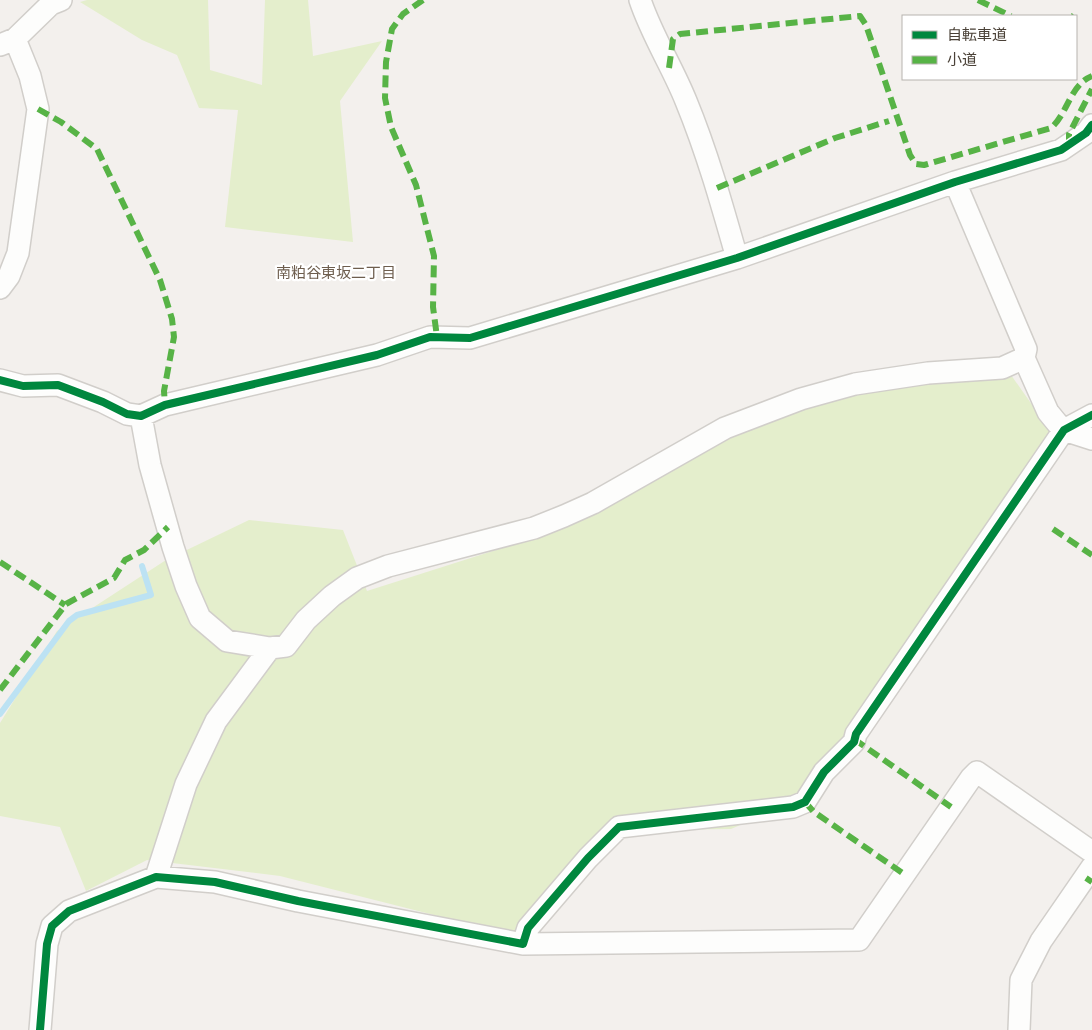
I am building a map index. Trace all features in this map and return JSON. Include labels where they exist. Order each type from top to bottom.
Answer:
[{"type":"street","points":[[0,288],[9,276],[18,253],[38,109],[30,76],[8,42],[51,4],[61,0]]},
{"type":"street","points":[[640,0],[647,20],[686,99],[717,188],[737,258]]},
{"type":"street","points":[[0,380],[23,386],[58,385],[103,402],[127,414],[141,416],[165,405],[377,354],[430,337],[470,338],[737,258],[955,182],[1061,150],[1086,133],[1092,125]]},
{"type":"street","points":[[955,182],[1013,316],[1026,349],[1024,358],[1048,412],[1064,430],[1092,439]]},
{"type":"street","points":[[141,416],[150,465],[173,547],[186,586],[200,618],[228,641],[270,648],[286,646],[306,620],[325,602],[358,578],[388,566],[534,528],[564,516],[593,503],[725,428],[800,400],[855,384],[928,373],[1002,368],[1024,358]]},
{"type":"street","points":[[523,944],[528,928],[588,858],[619,827],[792,807],[805,802],[824,772],[854,742],[856,734],[898,670],[1064,430],[1092,415]]},
{"type":"street","points":[[156,877],[186,784],[216,721],[270,648]]},
{"type":"street","points":[[40,1030],[47,944],[52,926],[69,911],[156,877],[215,882],[298,901],[523,944],[858,940],[976,772],[1092,852]]},
{"type":"street","points":[[1019,1030],[1021,980],[1041,941],[1092,868]]},
{"type":"green space","points":[[87,0],[208,0],[210,70],[262,85],[265,0],[308,0],[313,56],[382,41],[340,101],[353,242],[225,227],[238,110],[199,108],[177,55],[142,40],[80,2]]},
{"type":"green space","points":[[1011,375],[1054,436],[803,798],[731,829],[656,830],[598,834],[517,936],[280,876],[147,860],[86,891],[60,827],[0,816],[0,723],[57,631],[166,560],[249,520],[343,530],[367,591],[562,529],[772,416],[881,386]]},
{"type":"waterway","points":[[0,714],[69,621],[77,615],[151,595],[142,566]]},
{"type":"marked path","points":[[423,0],[403,14],[392,29],[386,62],[385,98],[391,127],[416,185],[434,256],[433,307],[437,337]]},
{"type":"marked path","points":[[978,0],[1009,15]]},
{"type":"marked path","points":[[669,68],[673,39],[680,34],[860,16],[866,25],[910,155],[916,164],[924,165],[1051,128],[1057,122],[1074,92],[1085,80],[1092,76]]},
{"type":"marked path","points":[[1069,145],[1069,134],[1092,89]]},
{"type":"marked path","points":[[38,109],[61,122],[97,149],[160,280],[172,319],[174,337],[164,391],[165,405]]},
{"type":"marked path","points":[[717,188],[835,138],[889,121]]},
{"type":"marked path","points":[[0,690],[66,604],[114,578],[125,560],[144,550],[168,527]]},
{"type":"marked path","points":[[1053,529],[1092,555]]},
{"type":"marked path","points":[[0,562],[65,605]]},
{"type":"marked path","points":[[854,739],[951,807]]},
{"type":"marked path","points":[[805,802],[814,812],[904,874]]},
{"type":"marked path","points":[[1086,878],[1092,882]]},
{"type":"cycle path","points":[[0,380],[23,386],[58,385],[103,402],[127,414],[141,416],[165,405],[377,355],[430,337],[470,338],[737,258],[955,182],[1061,150],[1086,133],[1092,125]]},
{"type":"cycle path","points":[[40,1030],[47,944],[52,926],[69,911],[156,877],[215,882],[298,901],[523,944],[528,928],[588,858],[619,827],[793,807],[805,802],[824,772],[854,742],[856,734],[1064,430],[1092,415]]},
{"type":"district","name":"南粕谷東坂二丁目","points":[[336,273]]}]
